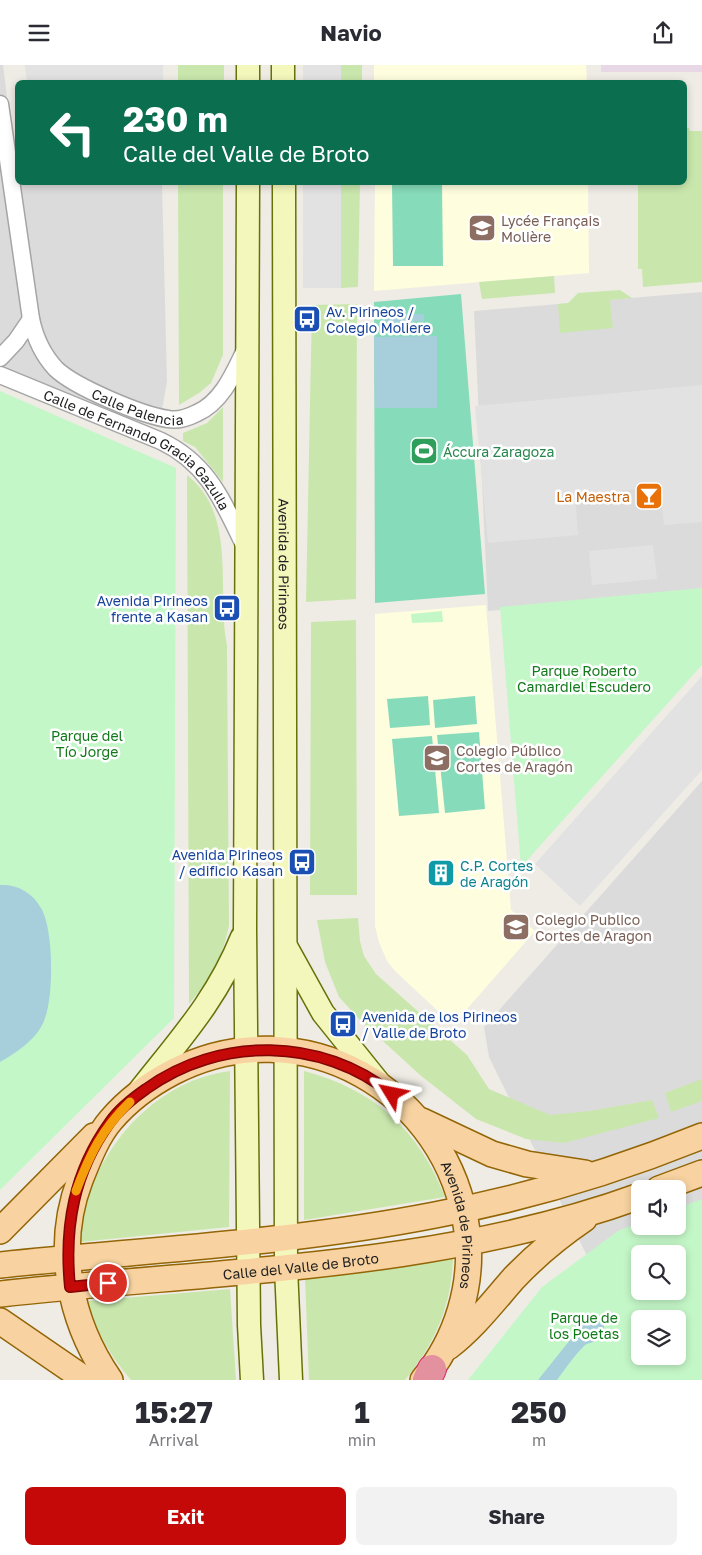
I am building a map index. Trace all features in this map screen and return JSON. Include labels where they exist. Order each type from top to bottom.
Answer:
[{"type":"main road","points":[[248,65],[248,80]]},
{"type":"main road","name":"Avenida de Pirineos","points":[[248,185],[245,929],[248,1240],[252,1380]]},
{"type":"main road","name":"Avenida de Pirineos","points":[[284,185],[286,1267],[291,1380]]},
{"type":"main road","name":"Avenida de Pirineos","points":[[110,1380],[83,1331],[70,1287],[67,1258],[70,1214],[76,1191],[89,1159],[110,1121],[133,1098],[205,1008],[233,958],[245,929]]},
{"type":"main road","name":"Avenida de Pirineos","points":[[285,946],[323,1013],[382,1086],[420,1120],[439,1147],[451,1170],[464,1209],[469,1242],[467,1280],[461,1309],[432,1370]]},
{"type":"main road","name":"Avenida de Pirineos","points":[[133,1098],[158,1080],[186,1066],[216,1056],[247,1051],[285,1051],[311,1055],[336,1062],[382,1086]]},
{"type":"main road","name":"Calle del Valle de Broto","points":[[420,1120],[492,1154],[527,1164],[595,1175]]},
{"type":"main road","points":[[0,1231],[57,1171],[110,1121]]},
{"type":"main road","name":"Calle del Valle de Broto","points":[[0,1265],[286,1236],[399,1222],[464,1209],[595,1175],[702,1136]]},
{"type":"main road","points":[[683,1180],[702,1173]]},
{"type":"main road","name":"Calle del Valle de Broto","points":[[0,1294],[286,1267],[469,1242],[598,1211],[631,1199]]},
{"type":"main road","name":"Calle del Valle de Broto","points":[[432,1370],[481,1319],[514,1278],[539,1253],[570,1229],[598,1211]]},
{"type":"main road","points":[[0,1321],[86,1380]]},
{"type":"street","name":"Calle Palencia","points":[[0,104],[6,189],[30,319],[40,347],[64,376],[119,403],[168,419],[186,417],[209,406],[219,396],[232,376],[247,346]]},
{"type":"street","points":[[0,358],[16,341],[30,319]]},
{"type":"street","name":"Calle de Fernando Gracia Gazulla","points":[[0,375],[161,441],[183,453],[203,471],[215,487],[248,551]]},
{"type":"shaded area","points":[[0,65],[3,65],[15,159],[15,185],[162,185],[167,381],[159,427],[0,367]]},
{"type":"shaded area","points":[[25,65],[163,65],[163,80],[27,80]]},
{"type":"shaded area","points":[[303,65],[341,65],[341,80],[303,80]]},
{"type":"shaded area","points":[[374,65],[586,65],[587,80],[374,80]]},
{"type":"shaded area","points":[[601,65],[702,65],[702,72],[601,72]]},
{"type":"shaded area","points":[[303,185],[341,185],[341,288],[303,288]]},
{"type":"shaded area","name":"Lycée Français Molière","points":[[375,185],[588,185],[589,273],[374,291]]},
{"type":"shaded area","points":[[702,292],[702,593],[488,611],[474,311]]},
{"type":"shaded area","points":[[702,385],[702,522],[664,525],[660,487],[575,495],[578,535],[488,543],[475,406]]},
{"type":"shaded area","points":[[653,545],[657,579],[592,585],[589,551]]},
{"type":"shaded area","name":"Colegio Público Cortes de Aragón","points":[[486,605],[511,910],[535,931],[453,1025],[395,971],[387,961],[375,926],[375,614]]},
{"type":"shaded area","points":[[702,676],[702,770],[580,906],[535,864]]},
{"type":"shaded area","points":[[702,781],[702,1206],[686,1214],[686,1180],[631,1180],[631,1232],[589,1260],[489,1057],[484,1027]]},
{"type":"green space","points":[[178,65],[224,65],[224,80],[178,80]]},
{"type":"green space","points":[[341,65],[362,65],[362,80],[341,80]]},
{"type":"green space","points":[[687,128],[690,131],[702,131],[702,282],[643,287],[642,269],[638,269],[638,185],[687,185]]},
{"type":"green space","points":[[178,185],[223,185],[223,355],[211,383],[179,405]]},
{"type":"green space","points":[[341,185],[360,185],[358,287],[341,288]]},
{"type":"green space","points":[[392,185],[442,185],[443,266],[393,266]]},
{"type":"green space","points":[[554,276],[555,293],[482,299],[479,282]]},
{"type":"green space","points":[[620,290],[632,298],[610,300],[613,328],[560,333],[558,304],[568,303],[578,293]]},
{"type":"green space","name":"Áccura Zaragoza","points":[[461,294],[485,594],[375,603],[374,302]]},
{"type":"green space","points":[[357,304],[356,599],[306,602],[312,305]]},
{"type":"green space","name":"Parque del Tío Jorge","points":[[0,391],[176,468],[174,1018],[0,1190]]},
{"type":"green space","points":[[223,407],[223,482],[195,447],[183,441],[183,433],[207,423]]},
{"type":"green space","points":[[187,475],[203,492],[213,511],[219,532],[222,554],[224,624],[227,645],[229,925],[220,957],[215,967],[204,986],[189,1004]]},
{"type":"green space","name":"Parque Roberto Camardiel Escudero","points":[[702,588],[702,665],[521,867],[500,607]]},
{"type":"green space","points":[[442,611],[443,622],[412,623],[411,614]]},
{"type":"green space","points":[[356,620],[357,895],[310,895],[311,622]]},
{"type":"green space","points":[[428,696],[430,725],[390,728],[387,699]]},
{"type":"green space","points":[[475,696],[477,724],[435,728],[433,700]]},
{"type":"green space","points":[[479,732],[485,809],[445,813],[437,735]]},
{"type":"green space","points":[[432,736],[439,813],[399,816],[392,739]]},
{"type":"green space","points":[[358,918],[360,941],[364,956],[376,974],[467,1055],[489,1089],[550,1115],[590,1111],[652,1100],[659,1118],[564,1143],[526,1139],[476,1119],[420,1075],[361,1021],[339,997],[325,962],[317,920]]},
{"type":"green space","points":[[230,1071],[229,1227],[80,1242],[84,1212],[94,1183],[108,1155],[126,1130],[148,1108],[173,1091],[200,1078]]},
{"type":"green space","points":[[304,1071],[352,1089],[373,1101],[391,1116],[422,1151],[445,1197],[304,1220]]},
{"type":"green space","points":[[702,1079],[702,1101],[671,1112],[665,1093]]},
{"type":"green space","name":"Parque de los Poetas","points":[[702,1199],[702,1380],[468,1380],[542,1287],[618,1231],[631,1226],[631,1235],[686,1235],[686,1205]]},
{"type":"green space","points":[[453,1257],[449,1291],[440,1323],[425,1352],[405,1380],[309,1380],[305,1279]]},
{"type":"green space","points":[[230,1289],[236,1380],[131,1380],[105,1343],[95,1323],[88,1301]]},
{"type":"water","points":[[424,314],[424,321],[386,323],[386,315]]},
{"type":"water","points":[[437,336],[437,408],[375,408],[374,337]]},
{"type":"water","points":[[0,885],[24,890],[29,893],[41,908],[48,932],[51,981],[50,996],[41,1028],[25,1045],[0,1062]]},
{"type":"water","points":[[585,1313],[594,1314],[603,1322],[604,1330],[600,1338],[584,1346],[557,1380],[538,1380],[574,1335],[575,1321]]},
{"type":"slow traffic","points":[[76,1191],[89,1159],[110,1121],[130,1102]]},
{"type":"place","name":"Lycée Français Molière","points":[[482,228]]},
{"type":"place","name":"Av. Pirineos / Colegio Moliere","points":[[307,319]]},
{"type":"place","name":"Áccura Zaragoza","points":[[424,451]]},
{"type":"place","name":"La Maestra","points":[[649,496]]},
{"type":"place","name":"Avenida Pirineos frente a Kasan","points":[[227,608]]},
{"type":"place","name":"Colegio Público Cortes de Aragón","points":[[437,758]]},
{"type":"place","name":"Avenida Pirineos / edificio Kasan","points":[[302,862]]},
{"type":"place","name":"C.P. Cortes de Aragón","points":[[441,873]]},
{"type":"place","name":"Colegio Publico Cortes de Aragon","points":[[516,927]]},
{"type":"place","name":"Avenida de los Pirineos / Valle de Broto","points":[[343,1024]]},
{"type":"route","points":[[108,1283],[70,1287],[67,1238],[70,1214],[76,1191],[89,1159],[110,1121],[133,1098],[158,1080],[200,1060],[216,1056],[247,1051],[285,1051],[311,1055],[336,1062],[360,1073],[392,1094]]}]
